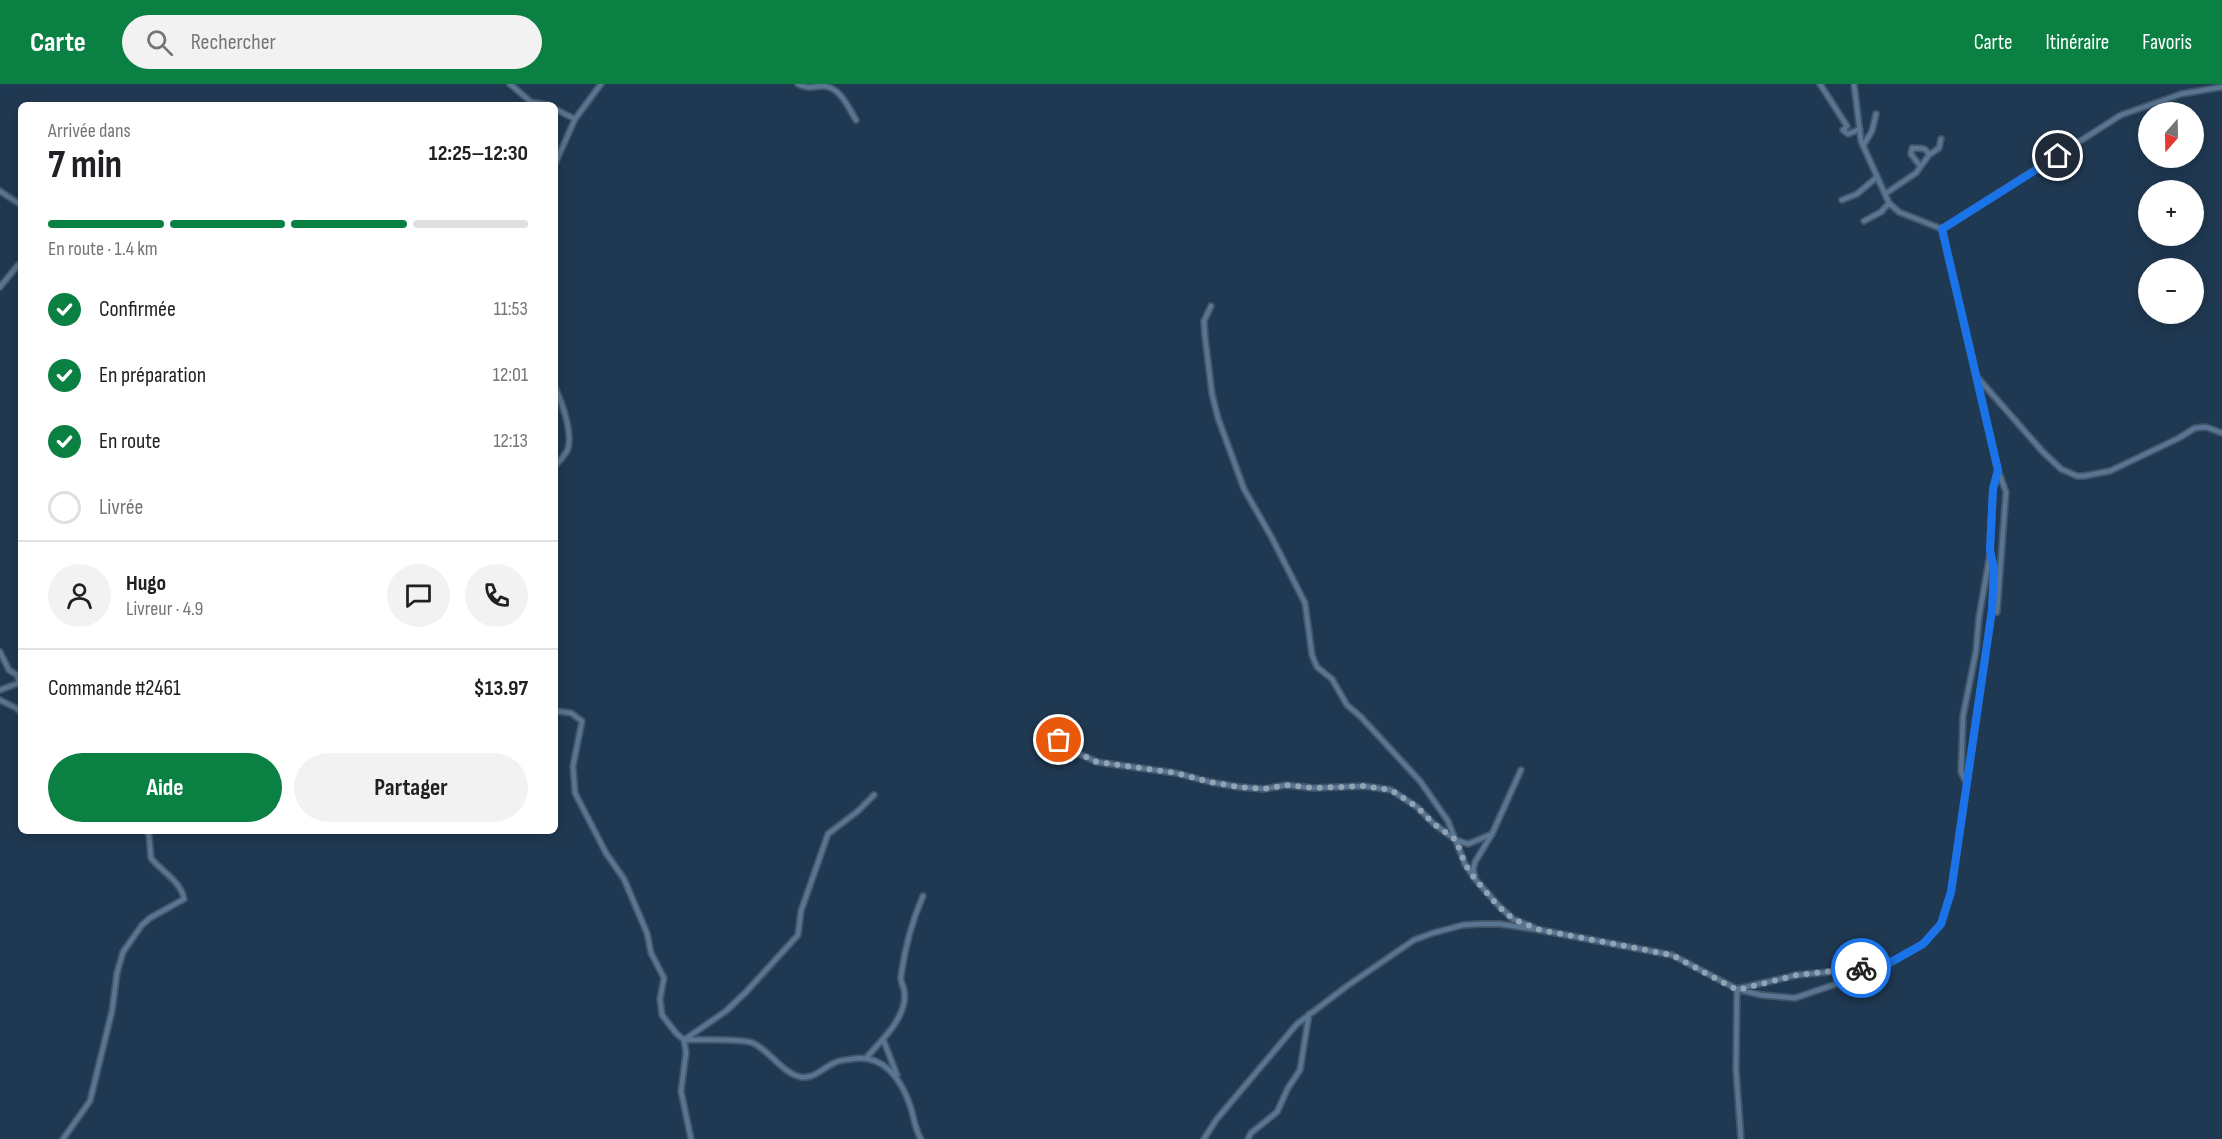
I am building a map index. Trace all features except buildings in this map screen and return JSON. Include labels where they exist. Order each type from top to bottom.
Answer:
[{"type":"street","points":[[510,84],[531,102]]},
{"type":"street","points":[[558,157],[575,119],[601,84]]},
{"type":"street","points":[[798,84],[804,87],[825,86],[837,90],[856,120]]},
{"type":"street","points":[[1820,84],[1847,126],[1843,130],[1848,134],[1860,129]]},
{"type":"street","points":[[1854,84],[1863,146],[1888,203],[1899,212],[1942,229]]},
{"type":"street","points":[[1942,229],[2121,115],[2181,94],[2222,87]]},
{"type":"street","points":[[558,110],[575,119]]},
{"type":"street","points":[[1863,146],[1872,131],[1876,114]]},
{"type":"street","points":[[1884,194],[1916,173],[1920,165],[1939,148],[1941,139]]},
{"type":"street","points":[[1920,165],[1911,154],[1912,148],[1922,147],[1927,150],[1929,156]]},
{"type":"street","points":[[1842,200],[1857,194],[1877,177]]},
{"type":"street","points":[[0,191],[18,203]]},
{"type":"street","points":[[1864,221],[1881,212],[1888,203]]},
{"type":"street","points":[[1942,229],[1998,470],[2006,492],[1997,612],[1992,610]]},
{"type":"street","points":[[0,287],[18,265]]},
{"type":"street","points":[[1211,306],[1204,321],[1205,338],[1212,394],[1218,417],[1244,489],[1305,603],[1306,623],[1317,667],[1332,679],[1347,705],[1420,781],[1448,820],[1465,864],[1503,913],[1500,924]]},
{"type":"street","points":[[1976,376],[2043,452],[2061,469],[2077,476],[2110,471],[2195,428],[2206,427],[2222,433]]},
{"type":"street","points":[[558,394],[562,403],[569,441],[567,451],[558,462]]},
{"type":"street","points":[[1967,784],[1961,772],[1963,716],[1976,651],[1990,550],[1993,489],[1998,470]]},
{"type":"street","points":[[1204,1139],[1216,1120],[1268,1058],[1297,1024],[1309,1014],[1414,940],[1463,925],[1500,924],[1672,955],[1737,990],[1795,998],[1884,968],[1923,944],[1941,924],[1951,892],[1992,610],[1994,569],[1990,550]]},
{"type":"street","points":[[0,652],[9,670],[17,675],[18,679]]},
{"type":"street","points":[[0,690],[18,683]]},
{"type":"street","points":[[0,700],[18,710]]},
{"type":"street","points":[[558,711],[571,713],[582,721],[573,766],[575,794],[606,853],[624,879],[647,933],[651,953],[664,978],[660,999],[662,1015],[684,1040],[686,1053],[681,1091],[691,1139]]},
{"type":"street","points":[[1046,725],[1071,750],[1097,762],[1176,773],[1239,787],[1264,789],[1286,785],[1313,788],[1364,786],[1391,790],[1417,807],[1434,824],[1456,840],[1468,844],[1492,834]]},
{"type":"street","points":[[1475,879],[1473,870],[1475,862],[1492,834],[1521,770]]},
{"type":"street","points":[[684,1040],[726,1011],[798,935],[801,911],[828,834],[858,811],[874,795]]},
{"type":"street","points":[[63,1139],[90,1101],[112,1011],[117,973],[123,952],[142,925],[150,918],[184,899],[183,893],[171,878],[151,858],[147,834]]},
{"type":"street","points":[[867,1057],[895,1027],[905,991],[900,980],[908,935],[923,896]]},
{"type":"street","points":[[1498,906],[1513,919],[1540,930]]},
{"type":"street","points":[[1737,990],[1797,975],[1850,970],[1893,961]]},
{"type":"street","points":[[1737,990],[1736,1070],[1741,1139]]},
{"type":"street","points":[[1248,1139],[1251,1133],[1277,1112],[1288,1088],[1300,1070],[1309,1014]]},
{"type":"street","points":[[883,1039],[921,1139]]},
{"type":"street","points":[[684,1040],[749,1041],[791,1074],[804,1077],[819,1073],[835,1062],[867,1057],[879,1062],[898,1077]]},
{"type":"way so far","points":[[1059,740],[1071,750],[1097,762],[1111,762],[1176,773],[1239,787],[1264,789],[1286,785],[1342,789],[1364,786],[1391,790],[1417,807],[1434,824],[1456,840],[1465,864],[1475,879],[1498,906],[1513,919],[1540,930],[1672,955],[1737,990],[1797,975],[1861,968]]},
{"type":"route","points":[[1861,968],[1893,961],[1923,944],[1941,924],[1951,892],[1992,610],[1994,569],[1990,550],[1993,489],[1998,470],[1942,229],[2058,156]]}]
